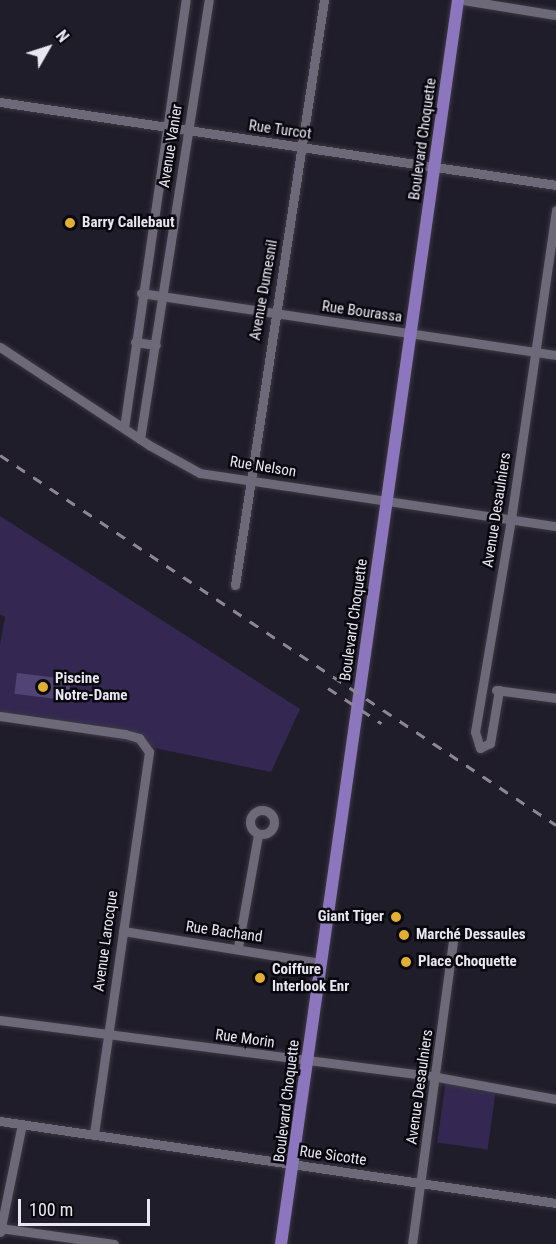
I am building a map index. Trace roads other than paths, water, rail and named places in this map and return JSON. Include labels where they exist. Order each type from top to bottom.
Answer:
[{"type":"main road","name":"Boulevard Choquette","points":[[281,1244],[294,1166],[320,963],[458,0]]},
{"type":"street","name":"Avenue Vanier","points":[[124,428],[141,293],[186,0]]},
{"type":"street","name":"Avenue Vanier","points":[[140,439],[209,0]]},
{"type":"street","name":"Avenue Dumesnil","points":[[235,585],[274,315],[304,148],[324,0]]},
{"type":"street","points":[[463,0],[556,15]]},
{"type":"street","name":"Rue Turcot","points":[[0,102],[189,132],[556,184]]},
{"type":"street","name":"Avenue Desaulniers","points":[[499,690],[490,743],[480,748],[475,732],[511,519],[556,210]]},
{"type":"street","name":"Rue Bourassa","points":[[141,293],[556,356]]},
{"type":"street","points":[[135,342],[156,345]]},
{"type":"street","name":"Rue Nelson","points":[[0,346],[140,439],[200,472],[556,526]]},
{"type":"street","points":[[484,688],[556,698]]},
{"type":"street","name":"Avenue Larocque","points":[[0,716],[125,734],[139,738],[149,752],[94,1135]]},
{"type":"street","points":[[238,947],[258,834]]},
{"type":"street","name":"Rue Bachand","points":[[123,931],[238,947],[320,963]]},
{"type":"street","name":"Avenue Desaulniers","points":[[412,1244],[437,1077],[454,933]]},
{"type":"street","name":"Rue Morin","points":[[0,1020],[306,1063],[437,1077],[556,1099]]},
{"type":"street","name":"Rue Sicotte","points":[[0,1121],[556,1203]]},
{"type":"street","points":[[0,1234],[22,1124]]},
{"type":"street","points":[[0,1228],[114,1244]]},
{"type":"railway","points":[[0,455],[556,825]]},
{"type":"railway","points":[[328,688],[381,723]]},
{"type":"place","name":"Barry Callebaut","points":[[70,223]]},
{"type":"place","name":"Piscine Notre-Dame","points":[[43,687]]},
{"type":"place","name":"Giant Tiger","points":[[396,917]]},
{"type":"place","name":"Marché Dessaules","points":[[404,935]]},
{"type":"place","name":"Place Choquette","points":[[406,962]]},
{"type":"place","name":"Coiffure Interlook Enr","points":[[260,978]]}]
